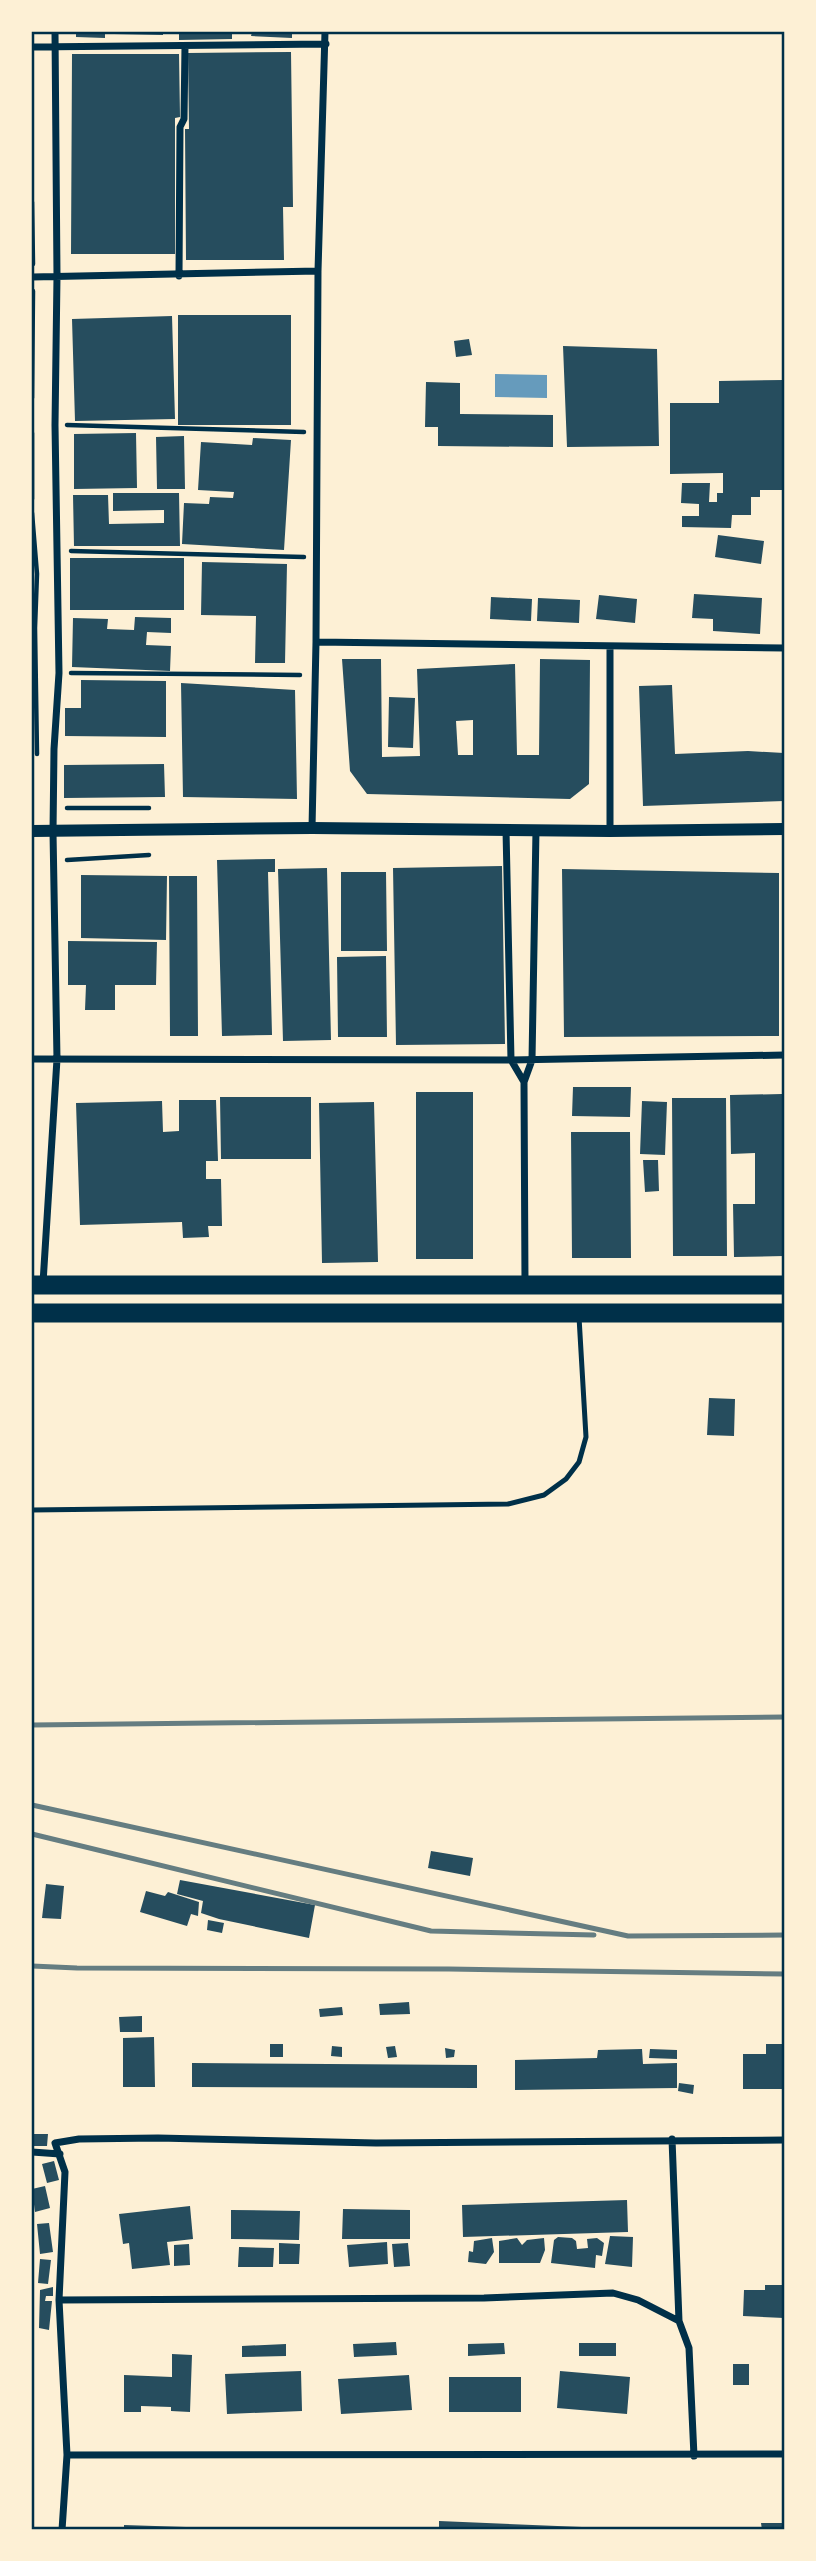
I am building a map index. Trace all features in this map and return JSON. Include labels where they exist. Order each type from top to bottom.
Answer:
[{"type":"highway","points":[[37,1285],[785,1285]]},
{"type":"highway","points":[[32,1313],[785,1313]]},
{"type":"street","points":[[37,1285],[57,1059],[53,832],[54,749],[59,673],[55,425],[55,32]]},
{"type":"street","points":[[312,828],[318,271],[325,32]]},
{"type":"street","points":[[32,47],[326,44]]},
{"type":"street","points":[[179,276],[180,127],[184,119],[185,46]]},
{"type":"street","points":[[32,277],[318,271]]},
{"type":"street","points":[[316,642],[785,648]]},
{"type":"street","points":[[610,646],[610,831]]},
{"type":"street","points":[[32,831],[312,828],[610,831],[785,829]]},
{"type":"street","points":[[506,830],[511,1060],[524,1082]]},
{"type":"street","points":[[524,1284],[524,1082],[533,1060],[536,830]]},
{"type":"street","points":[[32,1059],[533,1060],[785,1055]]},
{"type":"street","points":[[62,2529],[66,2455],[59,2300],[65,2172],[55,2143],[79,2139],[158,2138],[376,2143],[785,2140]]},
{"type":"street","points":[[672,2139],[678,2321],[689,2348],[694,2456]]},
{"type":"street","points":[[32,2152],[60,2154]]},
{"type":"street","points":[[59,2300],[484,2298],[613,2293],[638,2300],[678,2321]]},
{"type":"street","points":[[66,2455],[785,2454]]},
{"type":"lane","points":[[32,1510],[508,1504],[544,1495],[573,1471],[579,1462],[586,1437],[579,1314]]},
{"type":"path","points":[[32,202],[32,398]]},
{"type":"path","points":[[55,425],[318,433]]},
{"type":"path","points":[[32,433],[32,499]]},
{"type":"path","points":[[32,513],[37,574],[37,759]]},
{"type":"path","points":[[56,551],[317,557]]},
{"type":"path","points":[[59,673],[315,675]]},
{"type":"path","points":[[54,807],[149,808]]},
{"type":"path","points":[[54,860],[149,855]]},
{"type":"water","points":[[495,374],[547,375],[547,398],[495,397]]},
{"type":"building","points":[[76,32],[105,32],[105,38],[76,37]]},
{"type":"building","points":[[163,32],[163,35],[114,34]]},
{"type":"building","points":[[179,32],[232,32],[232,39],[179,40]]},
{"type":"building","points":[[252,32],[292,32],[292,38],[251,36]]},
{"type":"building","points":[[291,52],[293,207],[283,207],[284,260],[186,260],[185,129],[189,129],[188,53]]},
{"type":"building","points":[[72,54],[179,54],[180,117],[175,118],[175,254],[71,254]]},
{"type":"building","points":[[178,315],[291,315],[291,425],[178,425]]},
{"type":"building","points":[[172,316],[175,419],[75,421],[72,319]]},
{"type":"building","points":[[469,339],[472,355],[456,357],[454,341]]},
{"type":"building","points":[[563,346],[657,349],[659,446],[567,447]]},
{"type":"building","points":[[784,380],[784,490],[760,490],[760,497],[751,497],[751,515],[732,515],[731,528],[682,527],[682,516],[699,516],[699,504],[681,503],[682,483],[710,483],[709,502],[717,502],[717,493],[723,493],[723,473],[670,474],[670,403],[719,403],[719,381]]},
{"type":"building","points":[[426,382],[460,383],[460,414],[553,415],[553,447],[438,446],[438,427],[425,427]]},
{"type":"building","points":[[136,433],[137,488],[74,489],[74,434]]},
{"type":"building","points":[[184,436],[185,489],[157,489],[156,437]]},
{"type":"building","points":[[253,438],[291,440],[284,550],[182,544],[184,503],[209,504],[210,497],[233,498],[234,492],[198,490],[201,442],[252,445]]},
{"type":"building","points":[[113,493],[179,493],[180,546],[74,546],[73,495],[108,495],[109,524],[164,523],[164,510],[113,511]]},
{"type":"building","points":[[718,535],[764,541],[761,564],[715,557]]},
{"type":"building","points":[[70,558],[184,558],[184,610],[70,610]]},
{"type":"building","points":[[202,562],[287,564],[285,663],[255,663],[256,616],[201,615]]},
{"type":"building","points":[[694,594],[762,598],[760,634],[713,631],[713,619],[692,618]]},
{"type":"building","points":[[599,595],[637,599],[635,623],[596,619]]},
{"type":"building","points":[[491,597],[532,599],[531,621],[490,619]]},
{"type":"building","points":[[538,598],[580,600],[579,623],[537,621]]},
{"type":"building","points":[[135,617],[171,618],[171,633],[147,632],[146,645],[171,646],[170,671],[72,667],[73,618],[108,619],[107,629],[134,630]]},
{"type":"building","points":[[342,659],[381,659],[382,757],[420,756],[417,669],[515,664],[517,755],[539,755],[540,659],[590,660],[589,784],[570,799],[367,794],[350,771]],"holes":[[[473,720],[473,755],[458,755],[456,721]]]},
{"type":"building","points":[[81,680],[166,681],[166,737],[65,736],[65,708],[81,708]]},
{"type":"building","points":[[181,683],[295,690],[297,799],[183,797]]},
{"type":"building","points":[[672,685],[675,754],[748,751],[784,753],[784,801],[643,806],[639,686]]},
{"type":"building","points":[[389,697],[415,698],[413,748],[388,747]]},
{"type":"building","points":[[164,764],[165,797],[64,798],[64,765]]},
{"type":"building","points":[[275,859],[275,872],[268,872],[272,1035],[222,1036],[217,860]]},
{"type":"building","points":[[502,866],[505,1044],[396,1045],[393,868]]},
{"type":"building","points":[[327,868],[331,1040],[283,1041],[278,869]]},
{"type":"building","points":[[562,869],[779,873],[779,1036],[564,1037]]},
{"type":"building","points":[[341,872],[386,872],[387,951],[341,951]]},
{"type":"building","points":[[81,875],[167,876],[166,940],[81,938]]},
{"type":"building","points":[[169,876],[197,876],[198,1036],[170,1036]]},
{"type":"building","points":[[68,941],[157,942],[156,985],[115,985],[115,1010],[85,1010],[86,985],[68,985]]},
{"type":"building","points":[[386,956],[387,1037],[338,1037],[337,957]]},
{"type":"building","points":[[573,1087],[631,1087],[630,1117],[572,1116]]},
{"type":"building","points":[[416,1092],[473,1092],[473,1259],[416,1259]]},
{"type":"building","points":[[782,1094],[784,1256],[734,1257],[733,1204],[755,1204],[755,1153],[731,1154],[730,1095]]},
{"type":"building","points":[[220,1097],[311,1097],[311,1159],[221,1159]]},
{"type":"building","points":[[672,1098],[726,1098],[727,1256],[673,1256]]},
{"type":"building","points":[[179,1100],[216,1100],[218,1161],[206,1161],[206,1179],[221,1179],[222,1226],[208,1226],[209,1237],[183,1238],[182,1222],[80,1225],[76,1103],[162,1101],[163,1132],[179,1131]]},
{"type":"building","points":[[642,1101],[667,1102],[665,1155],[640,1154]]},
{"type":"building","points":[[374,1102],[378,1262],[322,1263],[319,1103]]},
{"type":"building","points":[[571,1132],[630,1132],[631,1258],[572,1258]]},
{"type":"building","points":[[643,1160],[658,1160],[659,1191],[645,1192]]},
{"type":"building","points":[[709,1398],[735,1399],[734,1436],[707,1435]]},
{"type":"building","points":[[431,1851],[473,1858],[470,1876],[428,1868]]},
{"type":"building","points":[[180,1880],[315,1905],[309,1938],[201,1913],[203,1901],[177,1894]]},
{"type":"building","points":[[46,1884],[64,1886],[61,1919],[42,1918]]},
{"type":"building","points":[[146,1891],[165,1896],[168,1892],[199,1902],[198,1916],[191,1914],[187,1926],[140,1912]]},
{"type":"building","points":[[208,1920],[224,1923],[222,1933],[207,1930]]},
{"type":"building","points":[[409,2002],[410,2014],[380,2015],[379,2004]]},
{"type":"building","points":[[342,2007],[343,2015],[320,2017],[319,2009]]},
{"type":"building","points":[[142,2016],[142,2032],[120,2032],[119,2017]]},
{"type":"building","points":[[154,2037],[155,2087],[123,2087],[123,2038]]},
{"type":"building","points":[[270,2044],[283,2044],[283,2057],[270,2057]]},
{"type":"building","points":[[766,2044],[784,2044],[784,2089],[743,2089],[743,2054],[766,2054]]},
{"type":"building","points":[[332,2046],[342,2047],[342,2057],[331,2056]]},
{"type":"building","points":[[395,2046],[397,2057],[388,2058],[386,2047]]},
{"type":"building","points":[[445,2048],[455,2050],[454,2057],[446,2058]]},
{"type":"building","points":[[642,2049],[643,2064],[677,2063],[677,2088],[515,2090],[515,2060],[597,2058],[598,2050]]},
{"type":"building","points":[[650,2049],[677,2050],[677,2059],[649,2058]]},
{"type":"building","points":[[192,2063],[477,2065],[477,2088],[192,2087]]},
{"type":"building","points":[[679,2083],[694,2085],[693,2094],[678,2091]]},
{"type":"building","points":[[32,2134],[48,2134],[47,2146],[32,2146]]},
{"type":"building","points":[[54,2161],[59,2180],[47,2183],[42,2164]]},
{"type":"building","points":[[45,2186],[50,2208],[35,2212],[32,2189]]},
{"type":"building","points":[[627,2200],[628,2232],[463,2237],[462,2205]]},
{"type":"building","points":[[190,2206],[193,2239],[167,2242],[170,2265],[132,2269],[129,2243],[123,2244],[119,2214]]},
{"type":"building","points":[[343,2209],[410,2210],[410,2239],[342,2239]]},
{"type":"building","points":[[231,2210],[300,2211],[299,2240],[231,2239]]},
{"type":"building","points":[[49,2223],[53,2252],[40,2254],[37,2224]]},
{"type":"building","points":[[610,2236],[633,2237],[632,2267],[605,2264]]},
{"type":"building","points":[[558,2237],[572,2238],[576,2241],[577,2249],[588,2248],[587,2239],[597,2238],[604,2243],[602,2256],[596,2255],[595,2268],[551,2263],[554,2240]]},
{"type":"building","points":[[492,2238],[494,2252],[486,2264],[468,2262],[474,2241]]},
{"type":"building","points":[[517,2238],[522,2245],[527,2240],[544,2238],[545,2250],[540,2263],[499,2263],[499,2241]]},
{"type":"building","points":[[387,2242],[388,2264],[349,2267],[347,2245]]},
{"type":"building","points":[[279,2243],[300,2244],[299,2264],[279,2264]]},
{"type":"building","points":[[408,2243],[410,2266],[394,2267],[392,2244]]},
{"type":"building","points":[[189,2244],[190,2265],[174,2266],[174,2245]]},
{"type":"building","points":[[239,2247],[274,2248],[273,2267],[238,2267]]},
{"type":"building","points":[[40,2259],[51,2260],[48,2284],[38,2283]]},
{"type":"building","points":[[765,2285],[784,2285],[784,2318],[743,2316],[744,2290],[765,2290]]},
{"type":"building","points":[[53,2287],[53,2296],[46,2296],[45,2301],[52,2301],[49,2330],[39,2328],[40,2290]]},
{"type":"building","points":[[396,2342],[397,2355],[354,2357],[353,2344]]},
{"type":"building","points":[[504,2343],[505,2354],[468,2356],[468,2344]]},
{"type":"building","points":[[579,2343],[616,2343],[616,2356],[579,2356]]},
{"type":"building","points":[[286,2344],[286,2356],[242,2357],[242,2346]]},
{"type":"building","points":[[172,2354],[192,2355],[190,2412],[171,2411],[171,2407],[141,2406],[141,2412],[124,2412],[124,2375],[172,2377]]},
{"type":"building","points":[[733,2364],[749,2364],[749,2385],[733,2385]]},
{"type":"building","points":[[301,2371],[302,2411],[227,2414],[225,2374]]},
{"type":"building","points":[[560,2371],[630,2377],[627,2414],[557,2408]]},
{"type":"building","points":[[409,2375],[412,2410],[341,2414],[338,2379]]},
{"type":"building","points":[[449,2377],[521,2377],[521,2412],[449,2412]]},
{"type":"building","points":[[439,2521],[582,2527],[582,2530],[439,2530]]},
{"type":"building","points":[[761,2523],[784,2523],[784,2530],[762,2530]]},
{"type":"building","points":[[124,2525],[186,2527],[186,2530],[124,2530]]},
{"type":"railway","points":[[32,1725],[784,1717]]},
{"type":"railway","points":[[32,1805],[628,1936],[784,1935]]},
{"type":"railway","points":[[32,1834],[431,1931],[594,1935]]},
{"type":"railway","points":[[32,1966],[784,1974]]}]
